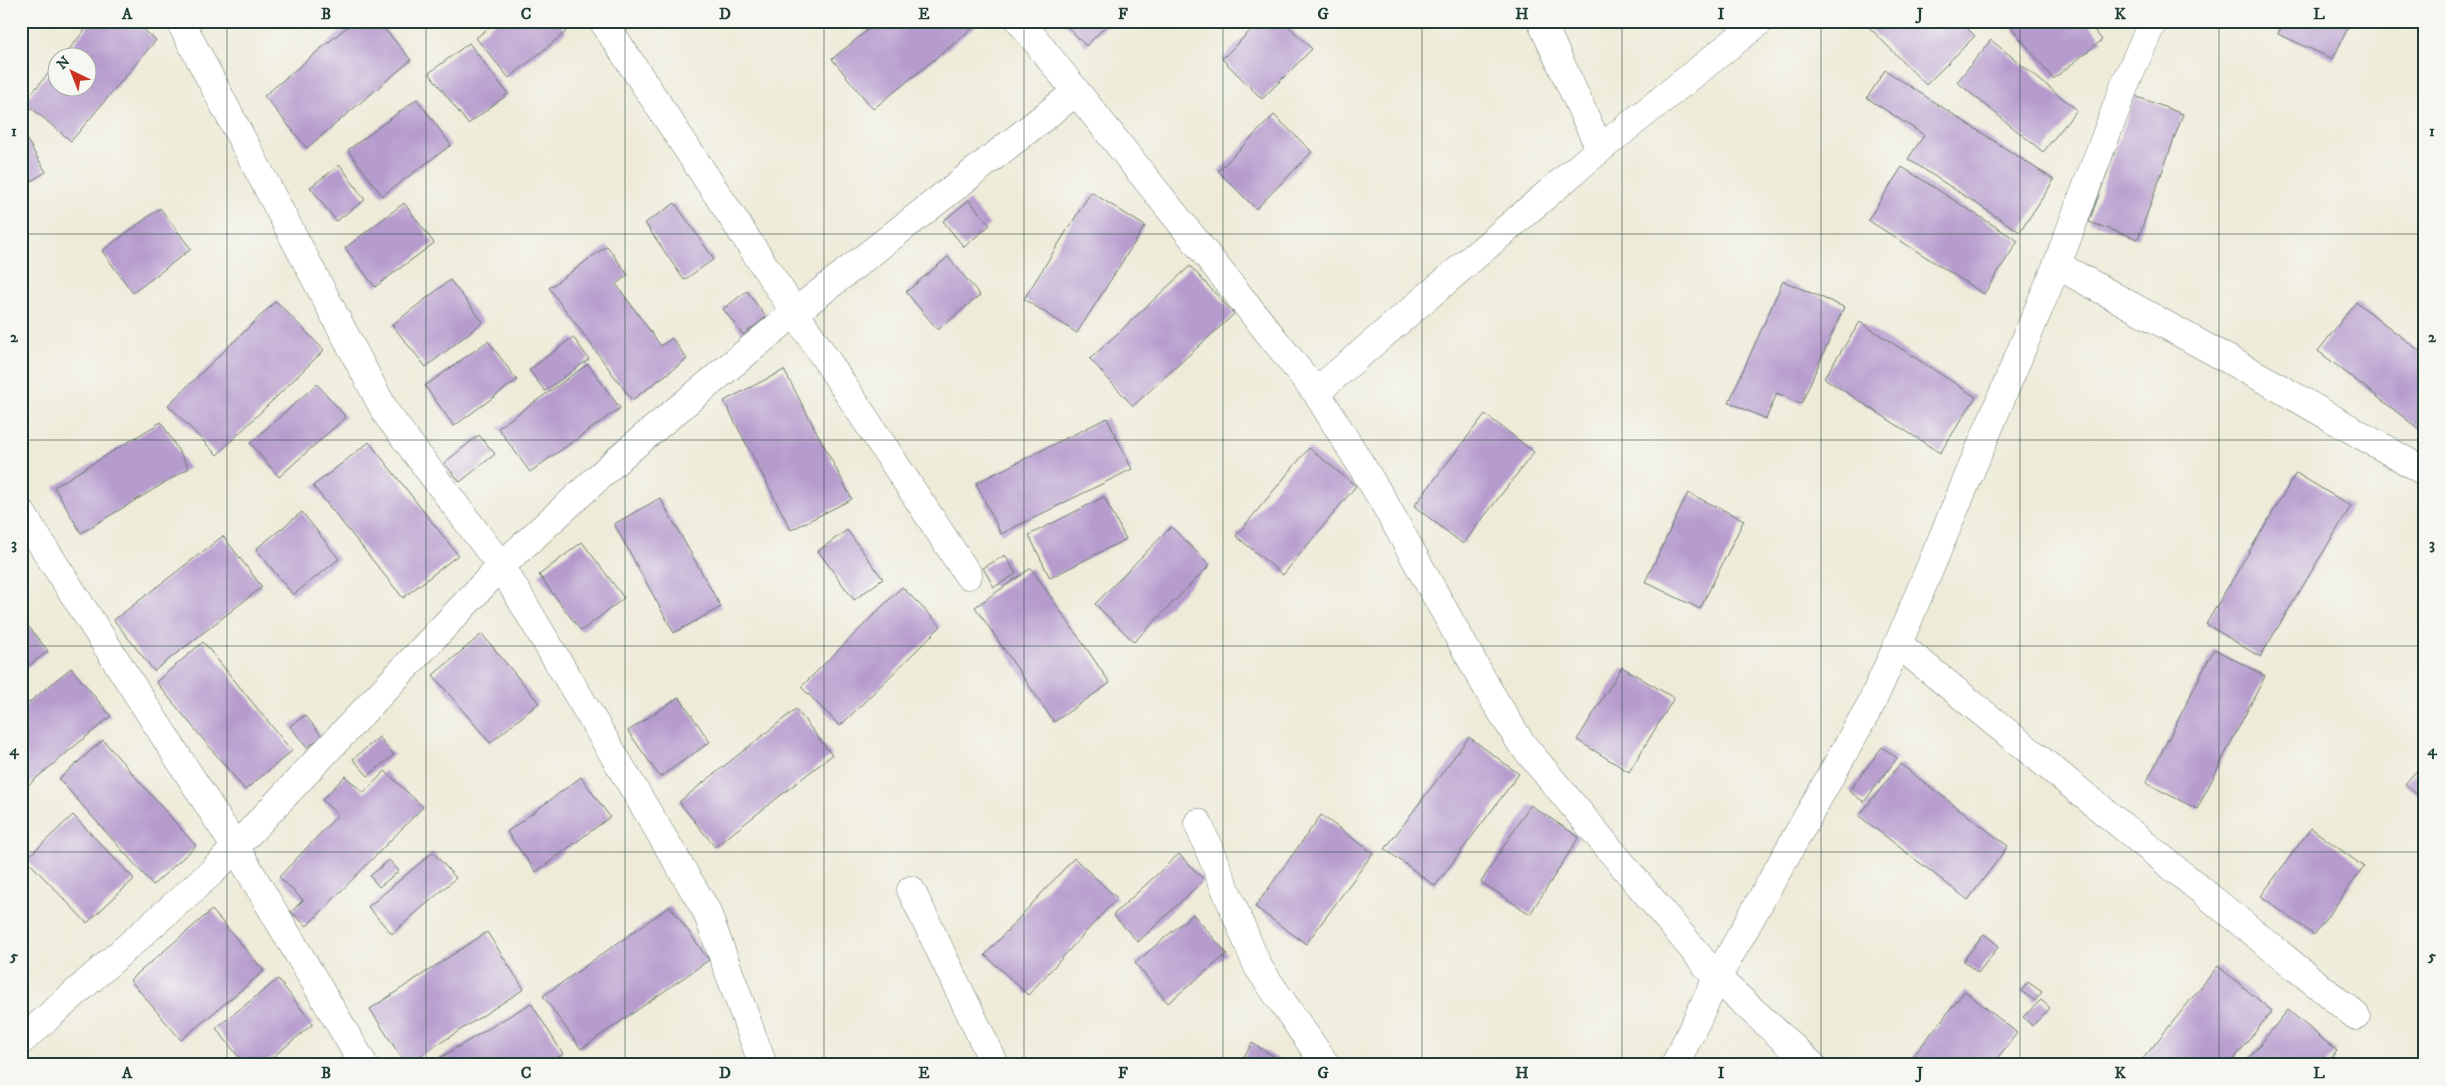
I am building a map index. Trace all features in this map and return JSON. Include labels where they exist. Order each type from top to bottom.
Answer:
[{"type":"street","points":[[180,21],[386,413],[501,566],[706,910],[763,1065]]},
{"type":"street","points":[[603,21],[968,575]]},
{"type":"street","points":[[1020,21],[1316,392],[1382,499],[1490,693],[1521,743],[1717,978],[1812,1065]]},
{"type":"street","points":[[1541,21],[1600,150]]},
{"type":"street","points":[[1316,392],[1600,150],[1760,21]]},
{"type":"street","points":[[1675,1065],[1717,978],[1871,704],[2057,265],[2126,82],[2153,21]]},
{"type":"street","points":[[21,1041],[213,871],[501,566],[625,453],[794,313],[1076,92]]},
{"type":"street","points":[[2057,265],[2271,383],[2425,472]]},
{"type":"street","points":[[21,512],[236,848],[364,1065]]},
{"type":"street","points":[[1898,644],[2356,1016]]},
{"type":"street","points":[[1198,823],[1258,967],[1326,1065]]},
{"type":"street","points":[[911,890],[995,1065]]},
{"type":"building","points":[[92,21],[134,21],[156,40],[71,141],[24,102],[48,74],[48,98],[98,98],[98,48],[70,48]]},
{"type":"building","points":[[354,21],[378,21],[411,60],[307,148],[264,96]]},
{"type":"building","points":[[497,21],[558,21],[566,32],[509,78],[476,38]]},
{"type":"building","points":[[879,21],[972,21],[976,26],[873,109],[832,59]]},
{"type":"building","points":[[1062,21],[1111,21],[1086,46]]},
{"type":"building","points":[[1260,21],[1283,21],[1312,49],[1262,99],[1222,59]]},
{"type":"building","points":[[1863,21],[1960,21],[1975,36],[1926,85]]},
{"type":"building","points":[[2018,21],[2087,21],[2102,40],[2053,79],[2011,27]]},
{"type":"building","points":[[2284,21],[2351,21],[2333,59],[2278,34]]},
{"type":"building","points":[[1991,40],[2077,110],[2043,152],[1957,82]]},
{"type":"building","points":[[469,43],[508,94],[468,124],[429,73]]},
{"type":"building","points":[[1885,70],[2054,180],[2020,232],[1908,159],[1924,135],[1867,98]]},
{"type":"building","points":[[2135,96],[2183,114],[2138,239],[2089,222]]},
{"type":"building","points":[[417,99],[451,145],[382,196],[348,150]]},
{"type":"building","points":[[1274,115],[1312,152],[1256,209],[1218,171]]},
{"type":"building","points":[[21,130],[46,172],[21,187]]},
{"type":"building","points":[[340,165],[365,200],[336,221],[310,187]]},
{"type":"building","points":[[1902,167],[2018,241],[1984,294],[1868,220]]},
{"type":"building","points":[[1091,192],[1145,226],[1077,333],[1024,299]]},
{"type":"building","points":[[969,200],[990,225],[964,247],[943,221]]},
{"type":"building","points":[[404,203],[434,243],[375,287],[345,248]]},
{"type":"building","points":[[675,203],[714,259],[684,280],[645,223]]},
{"type":"building","points":[[160,208],[191,249],[133,293],[102,251]]},
{"type":"building","points":[[607,246],[628,275],[616,284],[661,346],[672,338],[687,359],[632,400],[549,288]]},
{"type":"building","points":[[948,257],[980,295],[938,330],[906,292]]},
{"type":"building","points":[[1190,266],[1234,314],[1133,406],[1090,359]]},
{"type":"building","points":[[450,280],[483,322],[426,367],[392,325]]},
{"type":"building","points":[[1783,281],[1844,307],[1801,404],[1777,393],[1766,419],[1729,402]]},
{"type":"building","points":[[747,291],[766,317],[743,335],[723,309]]},
{"type":"building","points":[[276,301],[324,350],[217,455],[168,405]]},
{"type":"building","points":[[2356,302],[2425,355],[2424,433],[2318,351]]},
{"type":"building","points":[[1860,322],[1976,397],[1940,453],[1824,378]]},
{"type":"building","points":[[573,337],[589,359],[545,391],[529,370]]},
{"type":"building","points":[[488,341],[517,380],[454,426],[425,386]]},
{"type":"building","points":[[588,364],[620,408],[530,472],[498,428]]},
{"type":"building","points":[[784,370],[852,499],[791,530],[724,401]]},
{"type":"building","points":[[317,384],[346,417],[279,477],[250,443]]},
{"type":"building","points":[[1485,414],[1534,452],[1463,544],[1414,506]]},
{"type":"building","points":[[1107,418],[1132,469],[1001,534],[976,483]]},
{"type":"building","points":[[161,422],[189,468],[81,533],[54,487]]},
{"type":"building","points":[[479,435],[495,454],[460,482],[444,463]]},
{"type":"building","points":[[369,442],[458,555],[403,598],[313,486]]},
{"type":"building","points":[[1309,448],[1356,486],[1283,575],[1236,536]]},
{"type":"building","points":[[2296,473],[2351,506],[2260,657],[2206,624]]},
{"type":"building","points":[[1688,493],[1744,520],[1700,609],[1645,582]]},
{"type":"building","points":[[1104,497],[1126,539],[1050,578],[1029,535]]},
{"type":"building","points":[[660,498],[721,607],[674,633],[614,524]]},
{"type":"building","points":[[302,512],[339,559],[293,595],[256,549]]},
{"type":"building","points":[[1171,527],[1210,565],[1134,642],[1095,604]]},
{"type":"building","points":[[847,530],[883,579],[854,600],[818,551]]},
{"type":"building","points":[[223,536],[262,587],[154,671],[114,620]]},
{"type":"building","points":[[582,542],[624,598],[581,631],[539,575]]},
{"type":"building","points":[[1005,555],[1016,574],[994,587],[983,568]]},
{"type":"building","points":[[1031,568],[1110,683],[1054,722],[975,607]]},
{"type":"building","points":[[902,587],[941,626],[840,726],[801,687]]},
{"type":"building","points":[[21,617],[48,651],[21,672]]},
{"type":"building","points":[[482,634],[539,703],[490,743],[433,675]]},
{"type":"building","points":[[203,642],[292,751],[245,790],[156,682]]},
{"type":"building","points":[[2214,649],[2265,676],[2197,809],[2146,783]]},
{"type":"building","points":[[1622,667],[1674,698],[1629,772],[1577,740]]},
{"type":"building","points":[[71,668],[111,716],[21,791],[21,709]]},
{"type":"building","points":[[679,697],[710,742],[660,777],[628,731]]},
{"type":"building","points":[[796,709],[832,755],[715,847],[679,802]]},
{"type":"building","points":[[305,715],[322,736],[307,748],[290,726]]},
{"type":"building","points":[[379,737],[394,755],[368,776],[353,759]]},
{"type":"building","points":[[1469,737],[1519,774],[1435,886],[1385,849]]},
{"type":"building","points":[[103,740],[196,846],[153,885],[59,779]]},
{"type":"building","points":[[1882,747],[1897,758],[1864,802],[1849,791]]},
{"type":"building","points":[[2425,761],[2425,802],[2405,784]]},
{"type":"building","points":[[1900,764],[2008,846],[1968,900],[1859,816]]},
{"type":"building","points":[[385,771],[423,807],[307,926],[291,912],[303,900],[279,877],[338,815],[322,800],[345,776],[364,793]]},
{"type":"building","points":[[581,777],[610,817],[536,872],[507,832]]},
{"type":"building","points":[[1530,805],[1579,837],[1530,914],[1481,882]]},
{"type":"building","points":[[73,815],[134,879],[87,923],[26,859]]},
{"type":"building","points":[[1321,815],[1373,853],[1306,944],[1255,907]]},
{"type":"building","points":[[2311,828],[2364,867],[2314,935],[2261,896]]},
{"type":"building","points":[[433,852],[456,878],[392,934],[368,907]]},
{"type":"building","points":[[1179,854],[1204,880],[1138,942],[1113,915]]},
{"type":"building","points":[[1074,858],[1117,898],[1028,995],[985,955]]},
{"type":"building","points":[[389,860],[399,871],[379,887],[370,876]]},
{"type":"building","points":[[670,906],[709,960],[581,1049],[543,996]]},
{"type":"building","points":[[212,910],[264,971],[181,1040],[130,980]]},
{"type":"building","points":[[1193,914],[1227,954],[1168,1003],[1135,963]]},
{"type":"building","points":[[487,932],[524,989],[406,1065],[370,1009]]},
{"type":"building","points":[[1984,934],[1999,946],[1978,973],[1963,961]]},
{"type":"building","points":[[2218,966],[2272,1011],[2229,1065],[2138,1065]]},
{"type":"building","points":[[278,979],[313,1024],[263,1065],[245,1065],[216,1028]]},
{"type":"building","points":[[2028,982],[2042,992],[2035,1001],[2021,991]]},
{"type":"building","points":[[1965,991],[2017,1033],[1992,1065],[1906,1065]]},
{"type":"building","points":[[2041,1000],[2050,1008],[2032,1026],[2023,1017]]},
{"type":"building","points":[[531,1003],[563,1054],[546,1065],[428,1065]]},
{"type":"building","points":[[2288,1010],[2337,1051],[2325,1065],[2243,1065]]},
{"type":"building","points":[[1252,1043],[1288,1065],[1239,1065]]},
{"type":"building","points":[[322,1058],[327,1065],[312,1065]]}]
